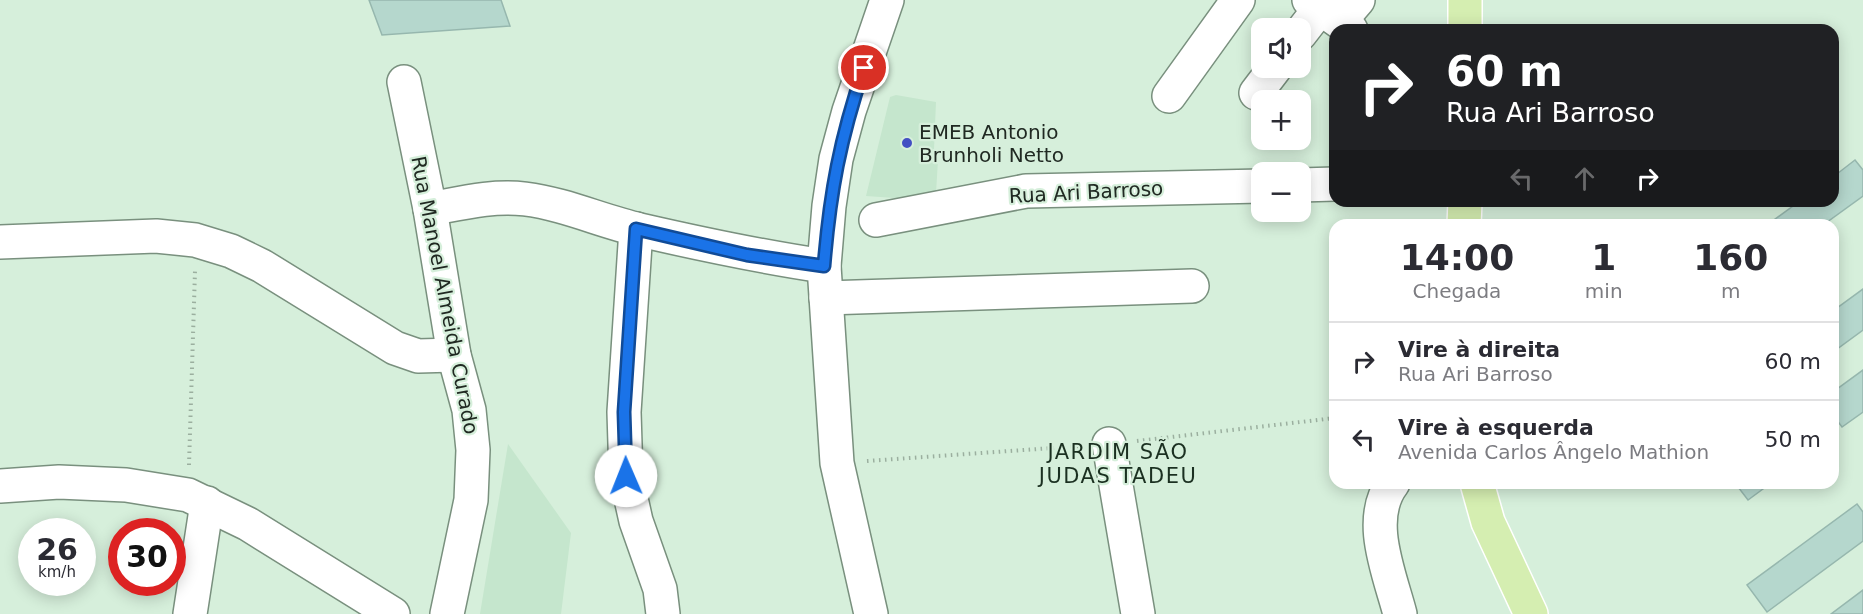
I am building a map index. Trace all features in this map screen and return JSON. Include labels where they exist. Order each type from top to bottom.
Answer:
[{"type":"main road","points":[[1465,0],[1465,24]]},
{"type":"main road","points":[[1479,489],[1488,522],[1532,614]]},
{"type":"street","points":[[871,614],[837,463],[824,266],[836,159],[849,111],[887,0]]},
{"type":"street","points":[[1169,96],[1239,0]]},
{"type":"street","points":[[1311,27],[1336,12]]},
{"type":"street","name":"Rua Manoel Almeida Curado","points":[[404,82],[430,210],[454,355],[469,410],[473,450],[471,500],[447,614]]},
{"type":"street","points":[[1311,185],[1329,184]]},
{"type":"street","name":"Rua Ari Barroso","points":[[876,220],[1026,191],[1251,186]]},
{"type":"street","points":[[430,210],[475,200],[525,200],[563,207],[636,229],[747,255],[824,266]]},
{"type":"street","points":[[636,229],[624,412],[626,476],[636,521],[660,589],[663,614]]},
{"type":"street","points":[[0,242],[156,236],[195,240],[231,251],[262,266],[395,348],[418,356],[454,355]]},
{"type":"street","points":[[826,298],[1192,286]]},
{"type":"street","points":[[1109,444],[1138,614]]},
{"type":"street","points":[[0,486],[59,482],[126,485],[197,499],[248,524],[393,614]]},
{"type":"street","points":[[1388,489],[1380,514],[1382,543],[1400,614]]},
{"type":"street","points":[[190,614],[197,499]]},
{"type":"path","points":[[195,240],[197,499]]},
{"type":"shaded area","name":"EMEB Antonio Brunholi Netto","points":[[896,95],[936,102],[934,149],[938,160],[936,193],[909,199],[866,196],[890,97]]},
{"type":"shaded area","points":[[508,444],[571,533],[561,614],[480,614]]},
{"type":"building","points":[[369,0],[501,0],[510,26],[382,35]]},
{"type":"building","points":[[1855,160],[1863,170],[1863,196],[1831,219],[1775,219],[1792,207],[1839,207],[1839,172]]},
{"type":"building","points":[[1863,289],[1863,330],[1839,348],[1839,307]]},
{"type":"building","points":[[1863,370],[1863,412],[1842,427],[1839,423],[1839,388]]},
{"type":"building","points":[[1740,489],[1763,489],[1748,500]]},
{"type":"building","points":[[1857,504],[1863,512],[1863,541],[1767,612],[1747,585]]},
{"type":"building","points":[[1863,590],[1863,614],[1831,614]]},
{"type":"place","name":"EMEB Antonio Brunholi Netto","points":[[907,143]]},
{"type":"district","name":"JARDIM SÃO JUDAS TADEU","points":[[1118,464]]},
{"type":"route","points":[[626,476],[624,412],[636,229],[747,255],[824,266],[836,159],[864,68]]}]
